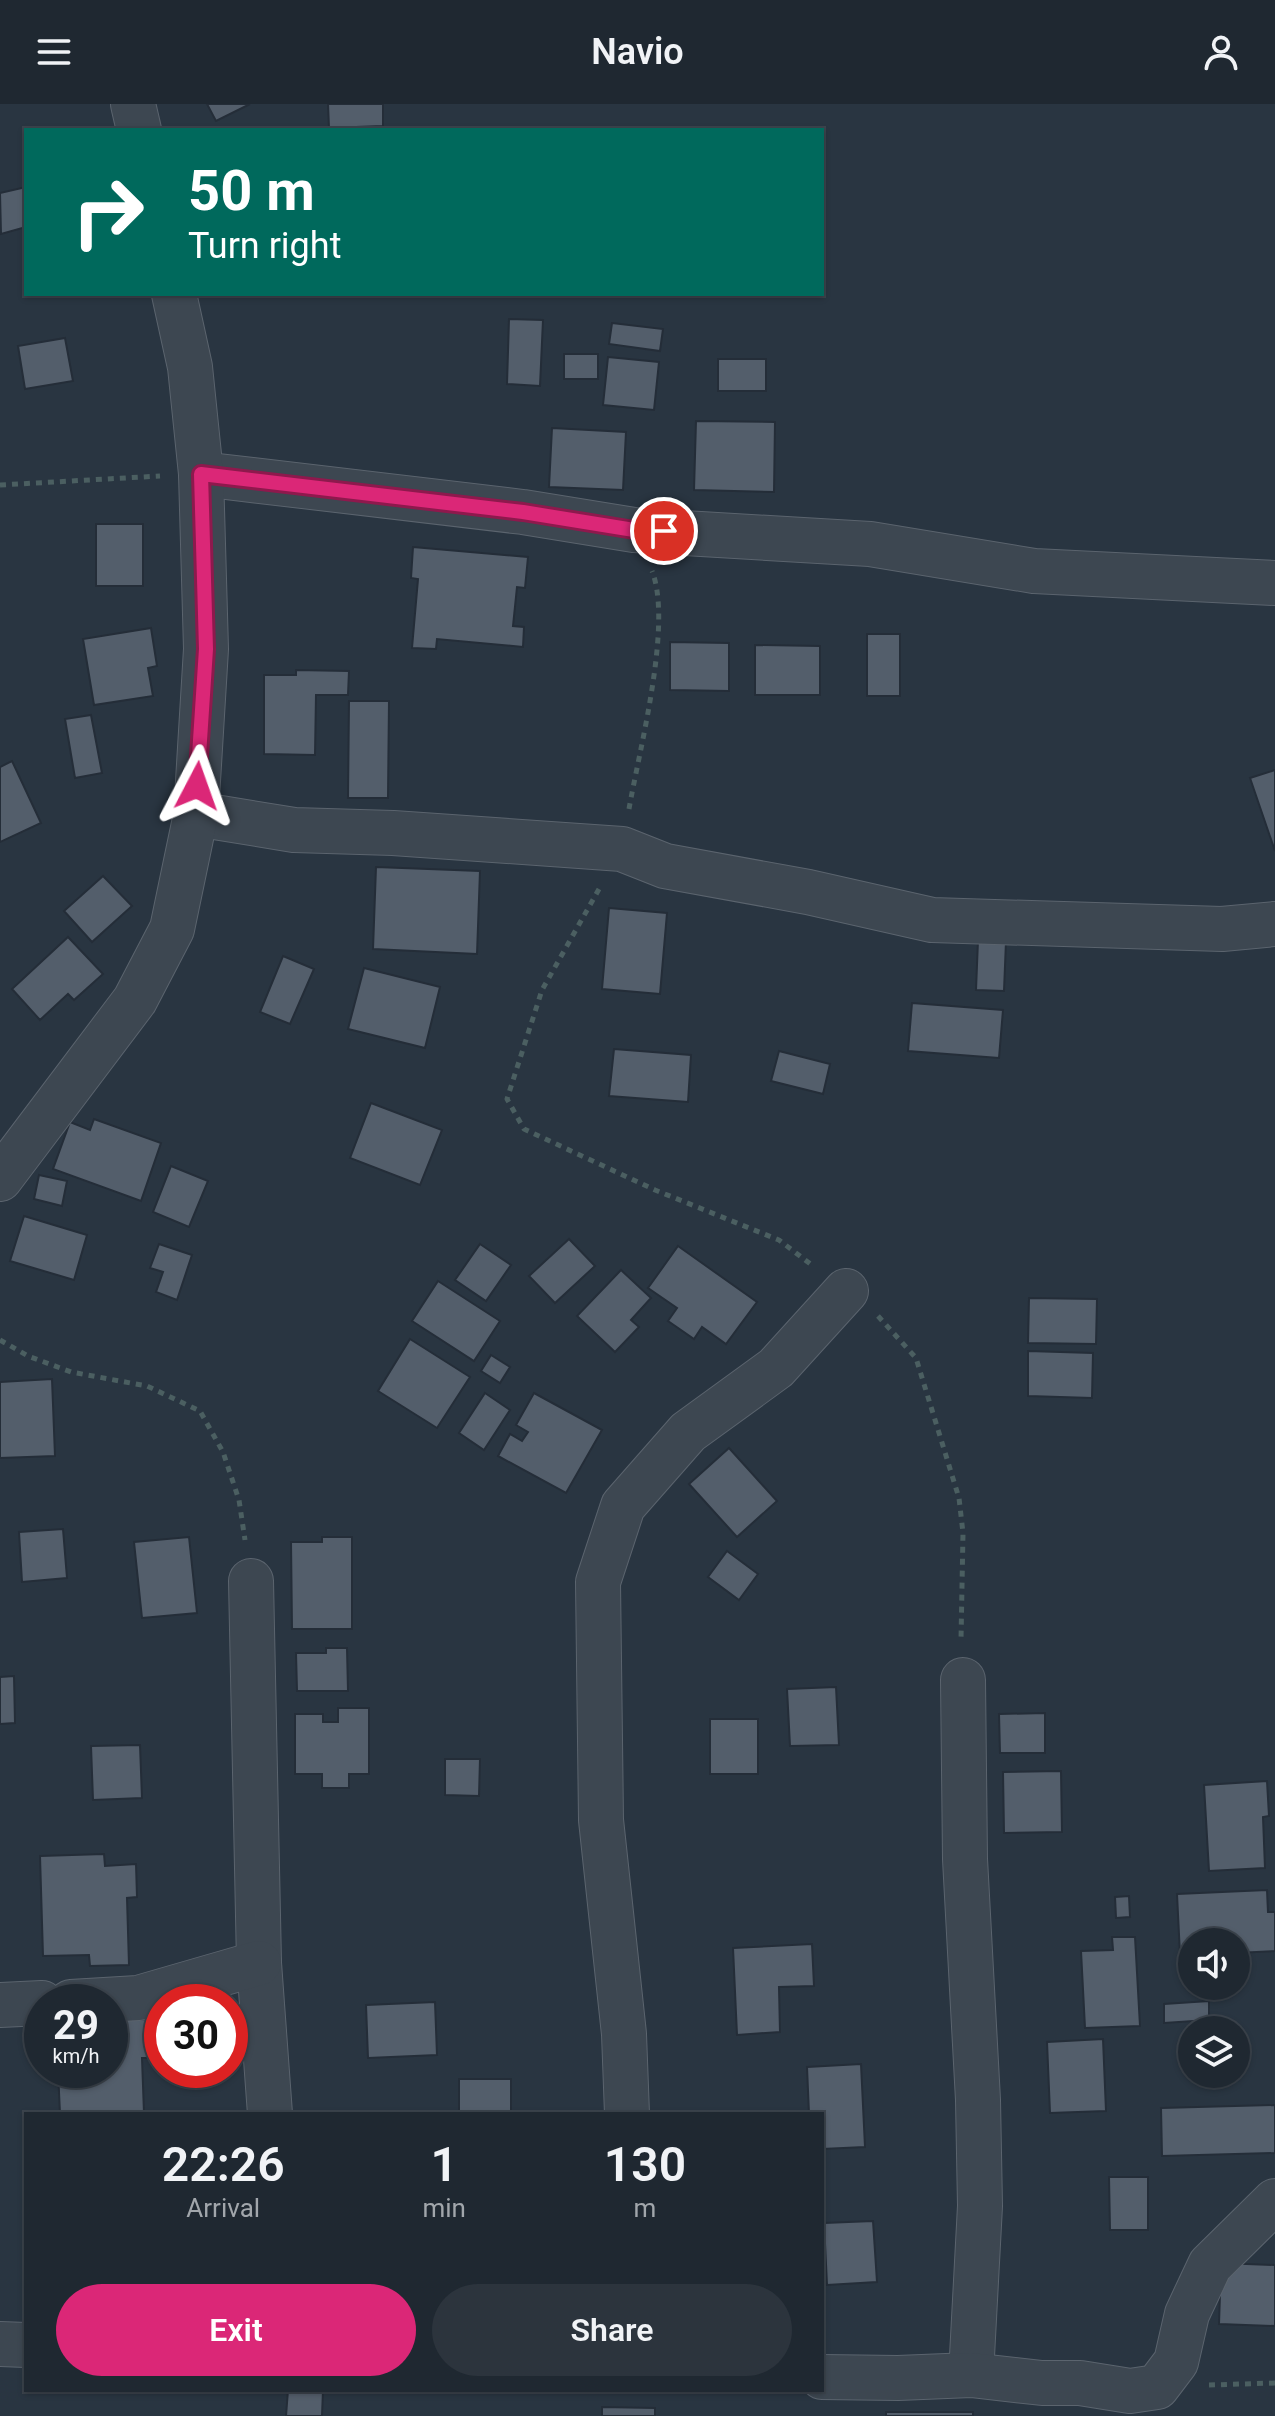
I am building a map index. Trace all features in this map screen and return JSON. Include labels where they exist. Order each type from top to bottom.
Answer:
[{"type":"street","points":[[133,104],[139,128]]},
{"type":"street","points":[[0,1179],[135,1000],[172,929],[196,814],[206,649],[201,474],[190,367],[174,296]]},
{"type":"street","points":[[201,474],[523,512],[634,530],[870,544],[1034,571],[1275,583]]},
{"type":"street","points":[[196,814],[294,830],[393,833],[622,849],[665,866],[932,920],[1222,929],[1275,924]]},
{"type":"street","points":[[627,2112],[624,2034],[601,1820],[598,1582],[623,1506],[688,1432],[776,1368],[846,1291]]},
{"type":"street","points":[[251,1581],[259,1963],[270,2112]]},
{"type":"street","points":[[963,1680],[965,1859],[978,2100],[980,2206],[971,2375]]},
{"type":"street","points":[[128,1999],[259,1963]]},
{"type":"street","points":[[0,2005],[24,2004]]},
{"type":"street","points":[[824,2377],[971,2375],[1042,2383],[1080,2383],[1130,2391],[1157,2387],[1176,2362],[1187,2314],[1210,2265],[1275,2201]]},
{"type":"street","points":[[0,2344],[24,2345]]},
{"type":"path","points":[[0,485],[201,474]]},
{"type":"path","points":[[634,530],[658,586],[659,639],[622,849],[542,990],[507,1099],[524,1129],[655,1190],[779,1240],[878,1316],[916,1358],[959,1498],[963,1533],[959,1624],[963,1680]]},
{"type":"path","points":[[0,1340],[28,1356],[71,1372],[147,1386],[200,1411],[223,1452],[239,1500],[251,1581]]},
{"type":"path","points":[[1157,2387],[1275,2383]]},
{"type":"building","points":[[207,104],[250,104],[216,121]]},
{"type":"building","points":[[328,104],[383,104],[383,126],[329,128]]},
{"type":"building","points":[[24,187],[24,228],[1,234],[0,193]]},
{"type":"building","points":[[509,319],[543,320],[540,386],[507,384]]},
{"type":"building","points":[[612,323],[663,329],[660,351],[609,344]]},
{"type":"building","points":[[65,338],[73,381],[25,389],[18,346]]},
{"type":"building","points":[[564,354],[598,354],[598,379],[564,379]]},
{"type":"building","points":[[608,357],[659,362],[654,410],[603,405]]},
{"type":"building","points":[[718,359],[766,359],[766,391],[718,391]]},
{"type":"building","points":[[696,421],[775,422],[774,492],[694,490]]},
{"type":"building","points":[[552,428],[626,432],[623,490],[549,487]]},
{"type":"building","points":[[96,524],[143,524],[143,586],[96,586]]},
{"type":"building","points":[[413,547],[528,557],[525,588],[517,587],[513,626],[524,627],[523,647],[437,639],[436,649],[412,648],[418,579],[411,578]]},
{"type":"building","points":[[151,628],[157,666],[148,668],[153,696],[94,705],[83,639]]},
{"type":"building","points":[[867,634],[900,634],[900,696],[867,696]]},
{"type":"building","points":[[670,642],[729,643],[729,691],[670,690]]},
{"type":"building","points":[[755,645],[820,646],[820,695],[755,695]]},
{"type":"building","points":[[296,670],[349,671],[348,695],[316,695],[315,755],[264,754],[264,675],[296,675]]},
{"type":"building","points":[[349,701],[389,701],[388,798],[348,798]]},
{"type":"building","points":[[91,715],[102,773],[75,778],[65,719]]},
{"type":"building","points":[[12,761],[41,823],[0,842],[0,767]]},
{"type":"building","points":[[1275,770],[1275,851],[1250,778]]},
{"type":"building","points":[[376,867],[480,871],[477,954],[373,949]]},
{"type":"building","points":[[103,876],[132,906],[92,942],[64,911]]},
{"type":"building","points":[[609,908],[667,913],[660,994],[602,989]]},
{"type":"building","points":[[68,937],[103,974],[74,1000],[68,994],[40,1020],[12,989]]},
{"type":"building","points":[[978,940],[1006,941],[1004,991],[976,990]]},
{"type":"building","points":[[283,956],[314,969],[290,1024],[260,1012]]},
{"type":"building","points":[[364,968],[440,987],[425,1048],[348,1029]]},
{"type":"building","points":[[912,1003],[1003,1010],[999,1058],[908,1051]]},
{"type":"building","points":[[614,1049],[691,1055],[688,1102],[609,1096]]},
{"type":"building","points":[[779,1051],[830,1064],[823,1094],[771,1081]]},
{"type":"building","points":[[371,1103],[442,1130],[420,1185],[350,1158]]},
{"type":"building","points":[[94,1119],[161,1143],[141,1201],[53,1169],[70,1122],[90,1130]]},
{"type":"building","points":[[171,1166],[208,1181],[189,1227],[153,1212]]},
{"type":"building","points":[[39,1175],[67,1181],[62,1206],[34,1199]]},
{"type":"building","points":[[24,1216],[87,1235],[74,1280],[10,1261]]},
{"type":"building","points":[[569,1239],[595,1266],[555,1303],[529,1276]]},
{"type":"building","points":[[159,1244],[192,1255],[177,1300],[156,1292],[163,1272],[150,1268]]},
{"type":"building","points":[[480,1244],[511,1265],[486,1301],[455,1280]]},
{"type":"building","points":[[678,1246],[757,1302],[726,1344],[702,1327],[694,1339],[668,1321],[677,1308],[648,1288]]},
{"type":"building","points":[[621,1270],[651,1298],[631,1320],[639,1327],[615,1352],[577,1316]]},
{"type":"building","points":[[438,1281],[500,1321],[474,1361],[412,1321]]},
{"type":"building","points":[[1029,1298],[1097,1299],[1096,1344],[1028,1343]]},
{"type":"building","points":[[410,1339],[470,1377],[437,1428],[378,1391]]},
{"type":"building","points":[[1028,1351],[1093,1353],[1092,1398],[1028,1396]]},
{"type":"building","points":[[491,1355],[510,1367],[500,1383],[481,1371]]},
{"type":"building","points":[[52,1379],[55,1456],[0,1458],[0,1382]]},
{"type":"building","points":[[485,1393],[510,1410],[484,1450],[459,1433]]},
{"type":"building","points":[[534,1393],[602,1430],[566,1493],[498,1456],[510,1434],[522,1441],[528,1432],[516,1425]]},
{"type":"building","points":[[729,1448],[777,1501],[737,1537],[689,1484]]},
{"type":"building","points":[[63,1529],[67,1578],[22,1582],[19,1532]]},
{"type":"building","points":[[189,1537],[197,1613],[142,1618],[134,1542]]},
{"type":"building","points":[[322,1537],[352,1537],[352,1629],[292,1629],[291,1542],[322,1542]]},
{"type":"building","points":[[727,1551],[758,1574],[739,1600],[708,1577]]},
{"type":"building","points":[[326,1648],[347,1648],[348,1691],[297,1691],[296,1653],[326,1653]]},
{"type":"building","points":[[14,1676],[15,1723],[0,1724],[0,1677]]},
{"type":"building","points":[[836,1687],[839,1745],[790,1746],[787,1689]]},
{"type":"building","points":[[338,1708],[369,1708],[369,1774],[349,1774],[349,1788],[322,1788],[322,1774],[295,1774],[295,1714],[323,1714],[323,1722],[338,1722]]},
{"type":"building","points":[[1045,1713],[1045,1753],[1000,1753],[999,1714]]},
{"type":"building","points":[[710,1719],[758,1719],[758,1774],[710,1774]]},
{"type":"building","points":[[140,1745],[142,1798],[93,1800],[91,1746]]},
{"type":"building","points":[[445,1759],[480,1759],[479,1796],[445,1795]]},
{"type":"building","points":[[1061,1771],[1062,1832],[1004,1833],[1003,1772]]},
{"type":"building","points":[[1267,1781],[1269,1816],[1263,1817],[1265,1868],[1209,1871],[1204,1785]]},
{"type":"building","points":[[104,1854],[105,1866],[136,1864],[137,1897],[127,1898],[129,1965],[90,1966],[89,1955],[43,1956],[40,1856]]},
{"type":"building","points":[[1267,1890],[1268,1912],[1275,1912],[1275,1951],[1250,1952],[1250,1928],[1179,1928],[1177,1894]]},
{"type":"building","points":[[1129,1896],[1130,1917],[1116,1918],[1115,1897]]},
{"type":"building","points":[[1112,1937],[1135,1937],[1140,2026],[1085,2028],[1081,1951],[1113,1950]]},
{"type":"building","points":[[812,1944],[814,1986],[779,1987],[780,2032],[737,2035],[733,1948]]},
{"type":"building","points":[[1209,2001],[1209,2016],[1178,2016],[1178,2022],[1164,2023],[1164,2004]]},
{"type":"building","points":[[435,2002],[437,2055],[368,2058],[366,2005]]},
{"type":"building","points":[[144,2019],[144,2112],[60,2112],[59,2088],[128,2088],[128,2020]]},
{"type":"building","points":[[1103,2039],[1106,2111],[1050,2113],[1047,2042]]},
{"type":"building","points":[[861,2064],[865,2147],[824,2149],[824,2112],[809,2112],[807,2067]]},
{"type":"building","points":[[459,2079],[511,2079],[511,2112],[459,2112]]},
{"type":"building","points":[[1275,2105],[1275,2153],[1162,2156],[1161,2108]]},
{"type":"building","points":[[1109,2177],[1148,2177],[1148,2230],[1110,2230]]},
{"type":"building","points":[[873,2221],[877,2282],[827,2285],[824,2223]]},
{"type":"building","points":[[1221,2263],[1275,2265],[1275,2326],[1219,2324]]},
{"type":"building","points":[[288,2392],[323,2392],[322,2416],[286,2416]]},
{"type":"building","points":[[602,2407],[655,2408],[655,2416],[602,2416]]},
{"type":"building","points":[[886,2412],[973,2412],[973,2416],[886,2416]]},
{"type":"route","points":[[197,786],[206,649],[201,474],[523,512],[634,530],[664,531]]}]
